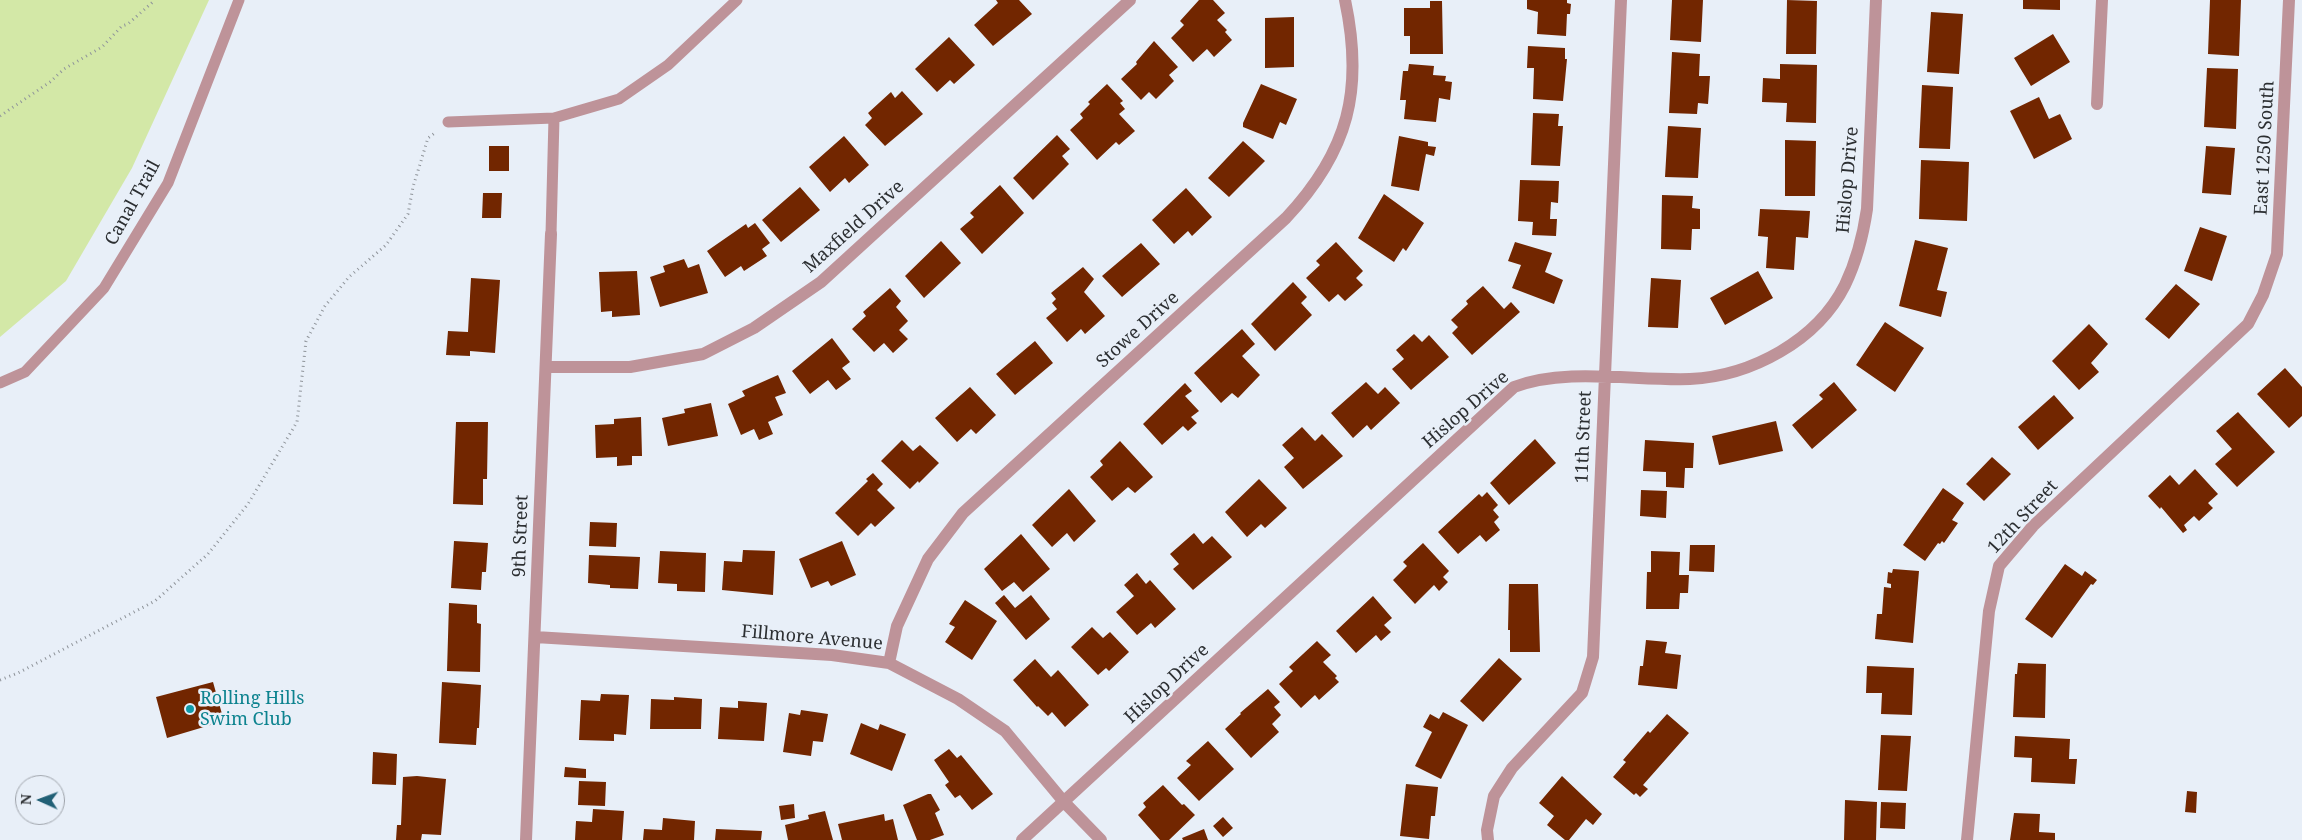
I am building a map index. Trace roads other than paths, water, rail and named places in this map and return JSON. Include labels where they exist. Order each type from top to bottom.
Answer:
[{"type":"street","name":"Maxfield Drive","points":[[546,367],[630,367],[702,354],[754,328],[821,282],[1130,0]]},
{"type":"street","name":"Stowe Drive","points":[[890,663],[898,626],[928,559],[963,513],[1286,218],[1309,194],[1336,150],[1352,96],[1353,45],[1345,0]]},
{"type":"street","name":"11th Street","points":[[1488,840],[1487,830],[1494,796],[1512,768],[1582,693],[1593,657],[1621,0]]},
{"type":"street","name":"Hislop Drive","points":[[1022,840],[1514,387],[1531,380],[1555,377],[1691,379],[1742,371],[1788,347],[1830,308],[1845,286],[1863,239],[1876,0]]},
{"type":"street","points":[[2097,104],[2102,0]]},
{"type":"street","name":"East 1250 South","points":[[2263,295],[2277,254],[2289,0]]},
{"type":"street","name":"9th Street","points":[[526,840],[551,234]]},
{"type":"street","name":"12th Street","points":[[1967,840],[1989,612],[1999,566],[2033,526],[2248,324],[2263,295]]},
{"type":"street","name":"Fillmore Avenue","points":[[535,637],[832,655],[890,663],[958,699],[1004,731],[1064,802],[1101,840]]},
{"type":"lane","name":"Canal Trail","points":[[0,383],[25,372],[104,288],[168,183],[239,0]]},
{"type":"lane","points":[[448,122],[554,118],[619,99],[668,66],[737,0]]},
{"type":"lane","points":[[551,234],[554,118]]},
{"type":"place","name":"Rolling Hills Swim Club","points":[[190,709]]}]
